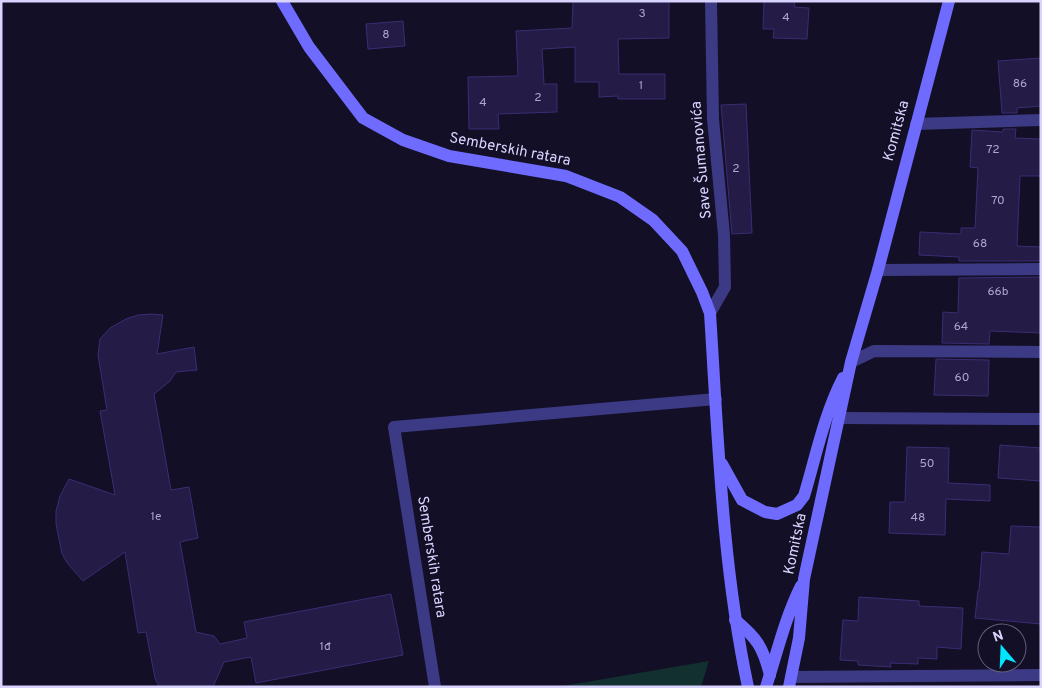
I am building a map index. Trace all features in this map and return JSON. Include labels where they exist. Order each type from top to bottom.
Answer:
[{"type":"main road","name":"Semberskih ratara","points":[[282,1],[309,47],[363,118],[403,140],[449,156],[566,176],[620,197],[653,220],[682,251],[710,313],[719,460],[735,620],[748,687]]},
{"type":"main road","name":"Komitska","points":[[790,682],[798,638],[804,580],[851,362],[878,270],[949,1]]},
{"type":"main road","points":[[719,460],[742,500],[765,512],[777,514],[797,505],[804,496],[823,426],[834,395],[851,362]]},
{"type":"main road","points":[[766,687],[791,606],[804,580]]},
{"type":"main road","points":[[735,620],[752,634],[764,652],[773,687]]},
{"type":"street","name":"Save Šumanovića","points":[[710,313],[725,287],[724,235],[713,119],[711,1]]},
{"type":"street","points":[[916,124],[1041,120]]},
{"type":"street","points":[[878,270],[1041,269]]},
{"type":"street","points":[[851,362],[874,350],[1041,352]]},
{"type":"street","name":"Semberskih ratara","points":[[432,686],[394,427],[716,399]]},
{"type":"street","points":[[840,418],[1041,419]]},
{"type":"street","name":"Komitska","points":[[790,682],[1041,675]]},
{"type":"green space","points":[[709,661],[701,687],[557,687]]},
{"type":"building","points":[[573,1],[669,1],[669,38],[618,39],[619,74],[665,74],[665,99],[618,99],[618,96],[599,97],[599,82],[575,82],[575,47],[542,49],[544,84],[557,84],[557,112],[498,114],[499,129],[469,129],[468,77],[518,76],[516,31],[572,28]]},
{"type":"building","points":[[764,1],[795,1],[794,7],[809,8],[807,39],[773,38],[774,29],[763,29]]},
{"type":"building","points":[[403,21],[405,46],[368,49],[366,24]]},
{"type":"building","points":[[1041,58],[1041,106],[1017,108],[1017,113],[1002,113],[998,61]]},
{"type":"building","points":[[746,104],[752,233],[732,234],[721,105]]},
{"type":"building","points":[[1003,129],[1016,129],[1015,138],[1041,139],[1041,176],[1020,176],[1017,246],[1041,247],[1041,261],[959,261],[959,257],[919,255],[920,232],[961,234],[961,228],[975,228],[978,168],[970,167],[972,130],[1003,132]]},
{"type":"building","points":[[1041,277],[1041,333],[990,331],[989,344],[942,343],[943,312],[958,313],[959,278]]},
{"type":"building","points":[[138,315],[163,315],[157,354],[194,347],[197,370],[176,372],[170,381],[154,394],[171,490],[189,487],[198,538],[180,542],[196,632],[214,636],[220,644],[247,638],[244,622],[391,594],[403,655],[256,683],[251,657],[224,662],[213,687],[159,687],[155,678],[146,632],[138,633],[125,552],[83,581],[68,564],[62,554],[56,524],[56,511],[60,496],[69,479],[115,495],[100,411],[107,410],[98,355],[100,339],[110,328],[126,319]]},
{"type":"building","points":[[936,359],[989,360],[988,396],[934,395]]},
{"type":"building","points":[[1000,445],[1041,448],[1041,481],[998,478]]},
{"type":"building","points":[[907,447],[949,448],[948,483],[990,485],[990,501],[946,499],[945,535],[889,533],[890,502],[905,502]]},
{"type":"building","points":[[1011,526],[1041,527],[1041,624],[975,618],[982,552],[1009,554]]},
{"type":"building","points":[[859,597],[919,601],[919,606],[963,608],[961,649],[937,647],[937,659],[918,658],[918,664],[890,663],[891,667],[858,665],[858,661],[840,660],[843,620],[858,621]]}]
